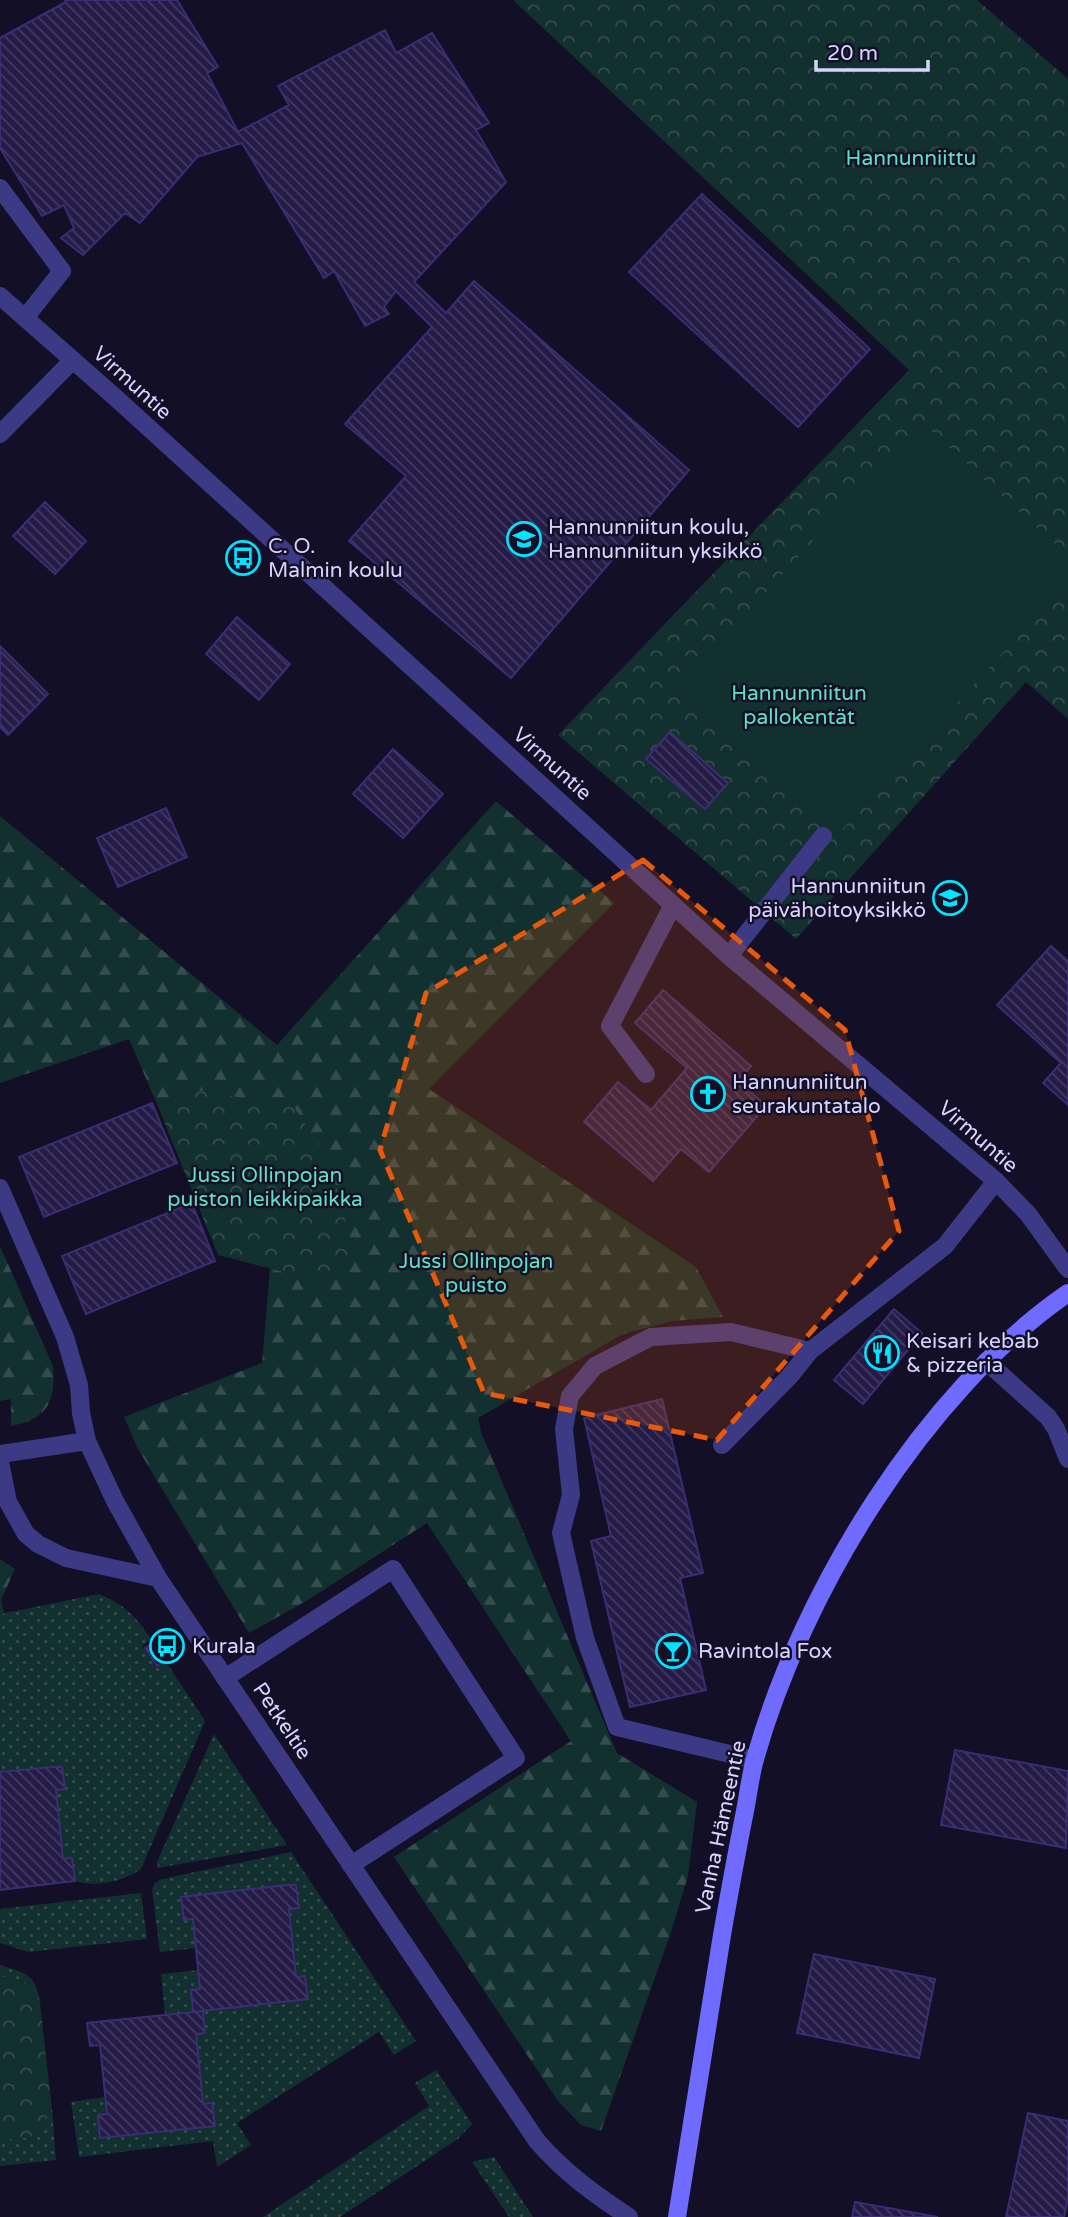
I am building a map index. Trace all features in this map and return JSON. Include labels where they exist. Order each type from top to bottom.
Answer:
[{"type":"street","points":[[0,188],[62,271],[25,318]]},
{"type":"street","name":"Virmuntie","points":[[0,296],[729,956],[996,1181],[1028,1214],[1068,1269]]},
{"type":"street","points":[[0,434],[73,360]]},
{"type":"street","points":[[729,956],[823,836]]},
{"type":"street","points":[[646,1074],[610,1026],[673,905]]},
{"type":"street","points":[[722,1445],[810,1352],[945,1246],[996,1181]]},
{"type":"street","name":"Petkeltie","points":[[0,1188],[65,1337],[79,1385],[87,1441],[115,1501],[158,1578],[537,2141],[561,2168],[593,2194],[629,2217]]},
{"type":"street","name":"Vanha Hämeentie","points":[[677,2217],[731,1883],[755,1760],[805,1626],[842,1555],[918,1442],[953,1397],[1020,1328],[1068,1293]]},
{"type":"street","points":[[755,1760],[617,1727],[585,1638],[561,1533],[571,1495],[564,1429],[570,1396],[595,1366],[651,1337],[731,1332],[810,1352]]},
{"type":"street","points":[[986,1361],[1048,1418],[1062,1427],[1068,1459]]},
{"type":"street","points":[[0,1454],[87,1441]]},
{"type":"street","points":[[0,1462],[8,1502],[26,1534],[38,1544],[66,1558],[158,1578]]},
{"type":"street","points":[[225,1678],[393,1569],[516,1758],[351,1865]]},
{"type":"highlighted area","points":[[643,860],[845,1030],[899,1231],[717,1440],[484,1393],[380,1150],[426,993]]},
{"type":"green space","points":[[513,0],[977,0],[1068,79],[1068,719],[1026,682],[796,939],[558,735],[909,370]]},
{"type":"green space","name":"Hannunniitun pallokentät","points":[[921,422],[1068,556],[1068,581],[837,835],[677,690]]},
{"type":"green space","name":"Jussi Ollinpojan puisto","points":[[496,801],[614,903],[429,1089],[696,1267],[723,1317],[672,1321],[623,1334],[478,1418],[481,1432],[617,1753],[697,1802],[688,1876],[601,2131],[581,2125],[558,2101],[394,1857],[571,1741],[427,1523],[308,1600],[249,1633],[138,1449],[124,1417],[262,1363],[270,1268],[326,1283],[198,1090],[157,1104],[129,1039],[0,1083],[0,816],[277,1045]]},
{"type":"green space","name":"Jussi Ollinpojan puiston leikkipaikka","points":[[198,1090],[294,1107],[328,1157],[353,1249],[343,1275],[326,1283],[218,1255],[157,1104]]},
{"type":"green space","points":[[0,1246],[53,1366],[54,1378],[51,1399],[41,1413],[34,1419],[11,1426],[11,1399],[0,1401]]},
{"type":"green space","points":[[0,1559],[15,1569],[1,1600],[4,1614],[0,1614]]},
{"type":"green space","points":[[99,1594],[129,1612],[140,1624],[151,1639],[142,1646],[156,1667],[166,1662],[205,1721],[141,1869],[118,1880],[91,1884],[75,1881],[72,1859],[63,1859],[56,1790],[65,1789],[62,1767],[0,1772],[0,1614]]},
{"type":"green space","points":[[214,1734],[287,1845],[158,1868],[157,1862]]},
{"type":"green space","points":[[291,1852],[416,2041],[394,2055],[379,2032],[237,2123],[251,2145],[217,2167],[213,2141],[79,2157],[71,2102],[105,2097],[107,2114],[98,2116],[100,2137],[215,2126],[212,2103],[203,2104],[196,2034],[205,2033],[203,2011],[308,1999],[305,1977],[296,1977],[289,1909],[299,1908],[296,1885],[181,1898],[184,1919],[193,1919],[196,1948],[160,1952],[152,1889],[155,1883],[162,1879]]},
{"type":"green space","points":[[141,1893],[147,1939],[28,1952],[0,1943],[0,1909]]},
{"type":"green space","points":[[0,1965],[28,1976],[36,1986],[40,2003],[33,1991],[24,1984],[0,1977]]},
{"type":"green space","points":[[198,1970],[200,1989],[191,1990],[193,2012],[165,2015],[161,1974]]},
{"type":"green space","points":[[0,1977],[24,1984],[33,1991],[40,2003],[52,2109],[31,2137],[0,2140]]},
{"type":"green space","points":[[436,2070],[472,2124],[458,2139],[340,2217],[263,2217],[429,2106],[415,2083]]},
{"type":"green space","points":[[52,2109],[56,2160],[0,2166],[0,2140],[31,2137]]},
{"type":"green space","points":[[494,2157],[533,2217],[509,2217],[472,2162]]},
{"type":"building","points":[[65,0],[177,0],[218,67],[207,73],[238,132],[289,105],[278,86],[385,30],[396,53],[432,33],[489,123],[476,130],[506,182],[414,282],[446,313],[474,281],[689,470],[511,678],[349,541],[406,476],[345,424],[432,327],[396,291],[384,307],[389,314],[365,326],[334,271],[324,278],[242,143],[197,157],[140,223],[125,213],[83,255],[61,238],[74,228],[64,205],[42,216],[0,148],[0,38],[66,2]]},
{"type":"building","points":[[702,194],[870,349],[798,427],[629,272]]},
{"type":"building","points":[[45,502],[86,541],[55,574],[13,536]]},
{"type":"building","points":[[237,617],[290,664],[259,700],[206,654]]},
{"type":"building","points":[[0,646],[48,694],[8,735],[0,727]]},
{"type":"building","points":[[670,732],[728,783],[705,809],[646,759]]},
{"type":"building","points":[[393,749],[443,794],[403,838],[353,794]]},
{"type":"building","points":[[166,808],[187,857],[118,887],[97,838]]},
{"type":"building","points":[[1051,946],[1068,961],[1068,1105],[1043,1083],[1061,1063],[997,1005]]},
{"type":"building","name":"Hannunniitun seurakuntatalo","points":[[663,990],[751,1066],[738,1081],[766,1106],[709,1172],[681,1149],[653,1181],[584,1122],[618,1082],[651,1110],[687,1068],[635,1023]]},
{"type":"building","points":[[152,1103],[177,1163],[44,1217],[19,1157]]},
{"type":"building","points":[[192,1203],[215,1261],[86,1314],[62,1256]]},
{"type":"building","points":[[894,1309],[922,1333],[863,1404],[834,1380]]},
{"type":"building","points":[[662,1399],[703,1573],[680,1578],[706,1690],[630,1707],[591,1541],[611,1536],[584,1418]]},
{"type":"building","points":[[153,1643],[165,1661],[157,1666],[145,1648]]},
{"type":"building","points":[[955,1750],[1068,1771],[1066,1848],[941,1825]]},
{"type":"building","points":[[62,1767],[65,1789],[56,1790],[63,1859],[72,1858],[75,1881],[0,1890],[0,1772]]},
{"type":"building","points":[[296,1885],[299,1908],[289,1909],[296,1977],[305,1976],[308,1999],[193,2012],[191,1990],[200,1989],[193,1919],[184,1920],[181,1897]]},
{"type":"building","points":[[814,1954],[935,1979],[919,2058],[797,2033]]},
{"type":"building","points":[[203,2011],[205,2033],[196,2034],[203,2104],[212,2103],[215,2126],[100,2138],[98,2115],[107,2114],[100,2045],[90,2046],[87,2023]]},
{"type":"building","points":[[1028,2113],[1068,2121],[1068,2198],[1064,2217],[1006,2217]]},
{"type":"building","points":[[855,2202],[938,2217],[852,2217]]},
{"type":"place","name":"Hannunniitun koulu, Hannunniitun yksikkö","points":[[524,539]]},
{"type":"place","name":"C. O. Malmin koulu","points":[[243,558]]},
{"type":"place","name":"Hannunniitun päivähoitoyksikkö","points":[[950,898]]},
{"type":"place","name":"Hannunniitun seurakuntatalo","points":[[708,1094]]},
{"type":"place","name":"Keisari kebab & pizzeria","points":[[882,1353]]},
{"type":"place","name":"Kurala","points":[[167,1646]]},
{"type":"place","name":"Ravintola Fox","points":[[673,1651]]},
{"type":"park label","name":"Hannunniittu","points":[[911,158]]}]
